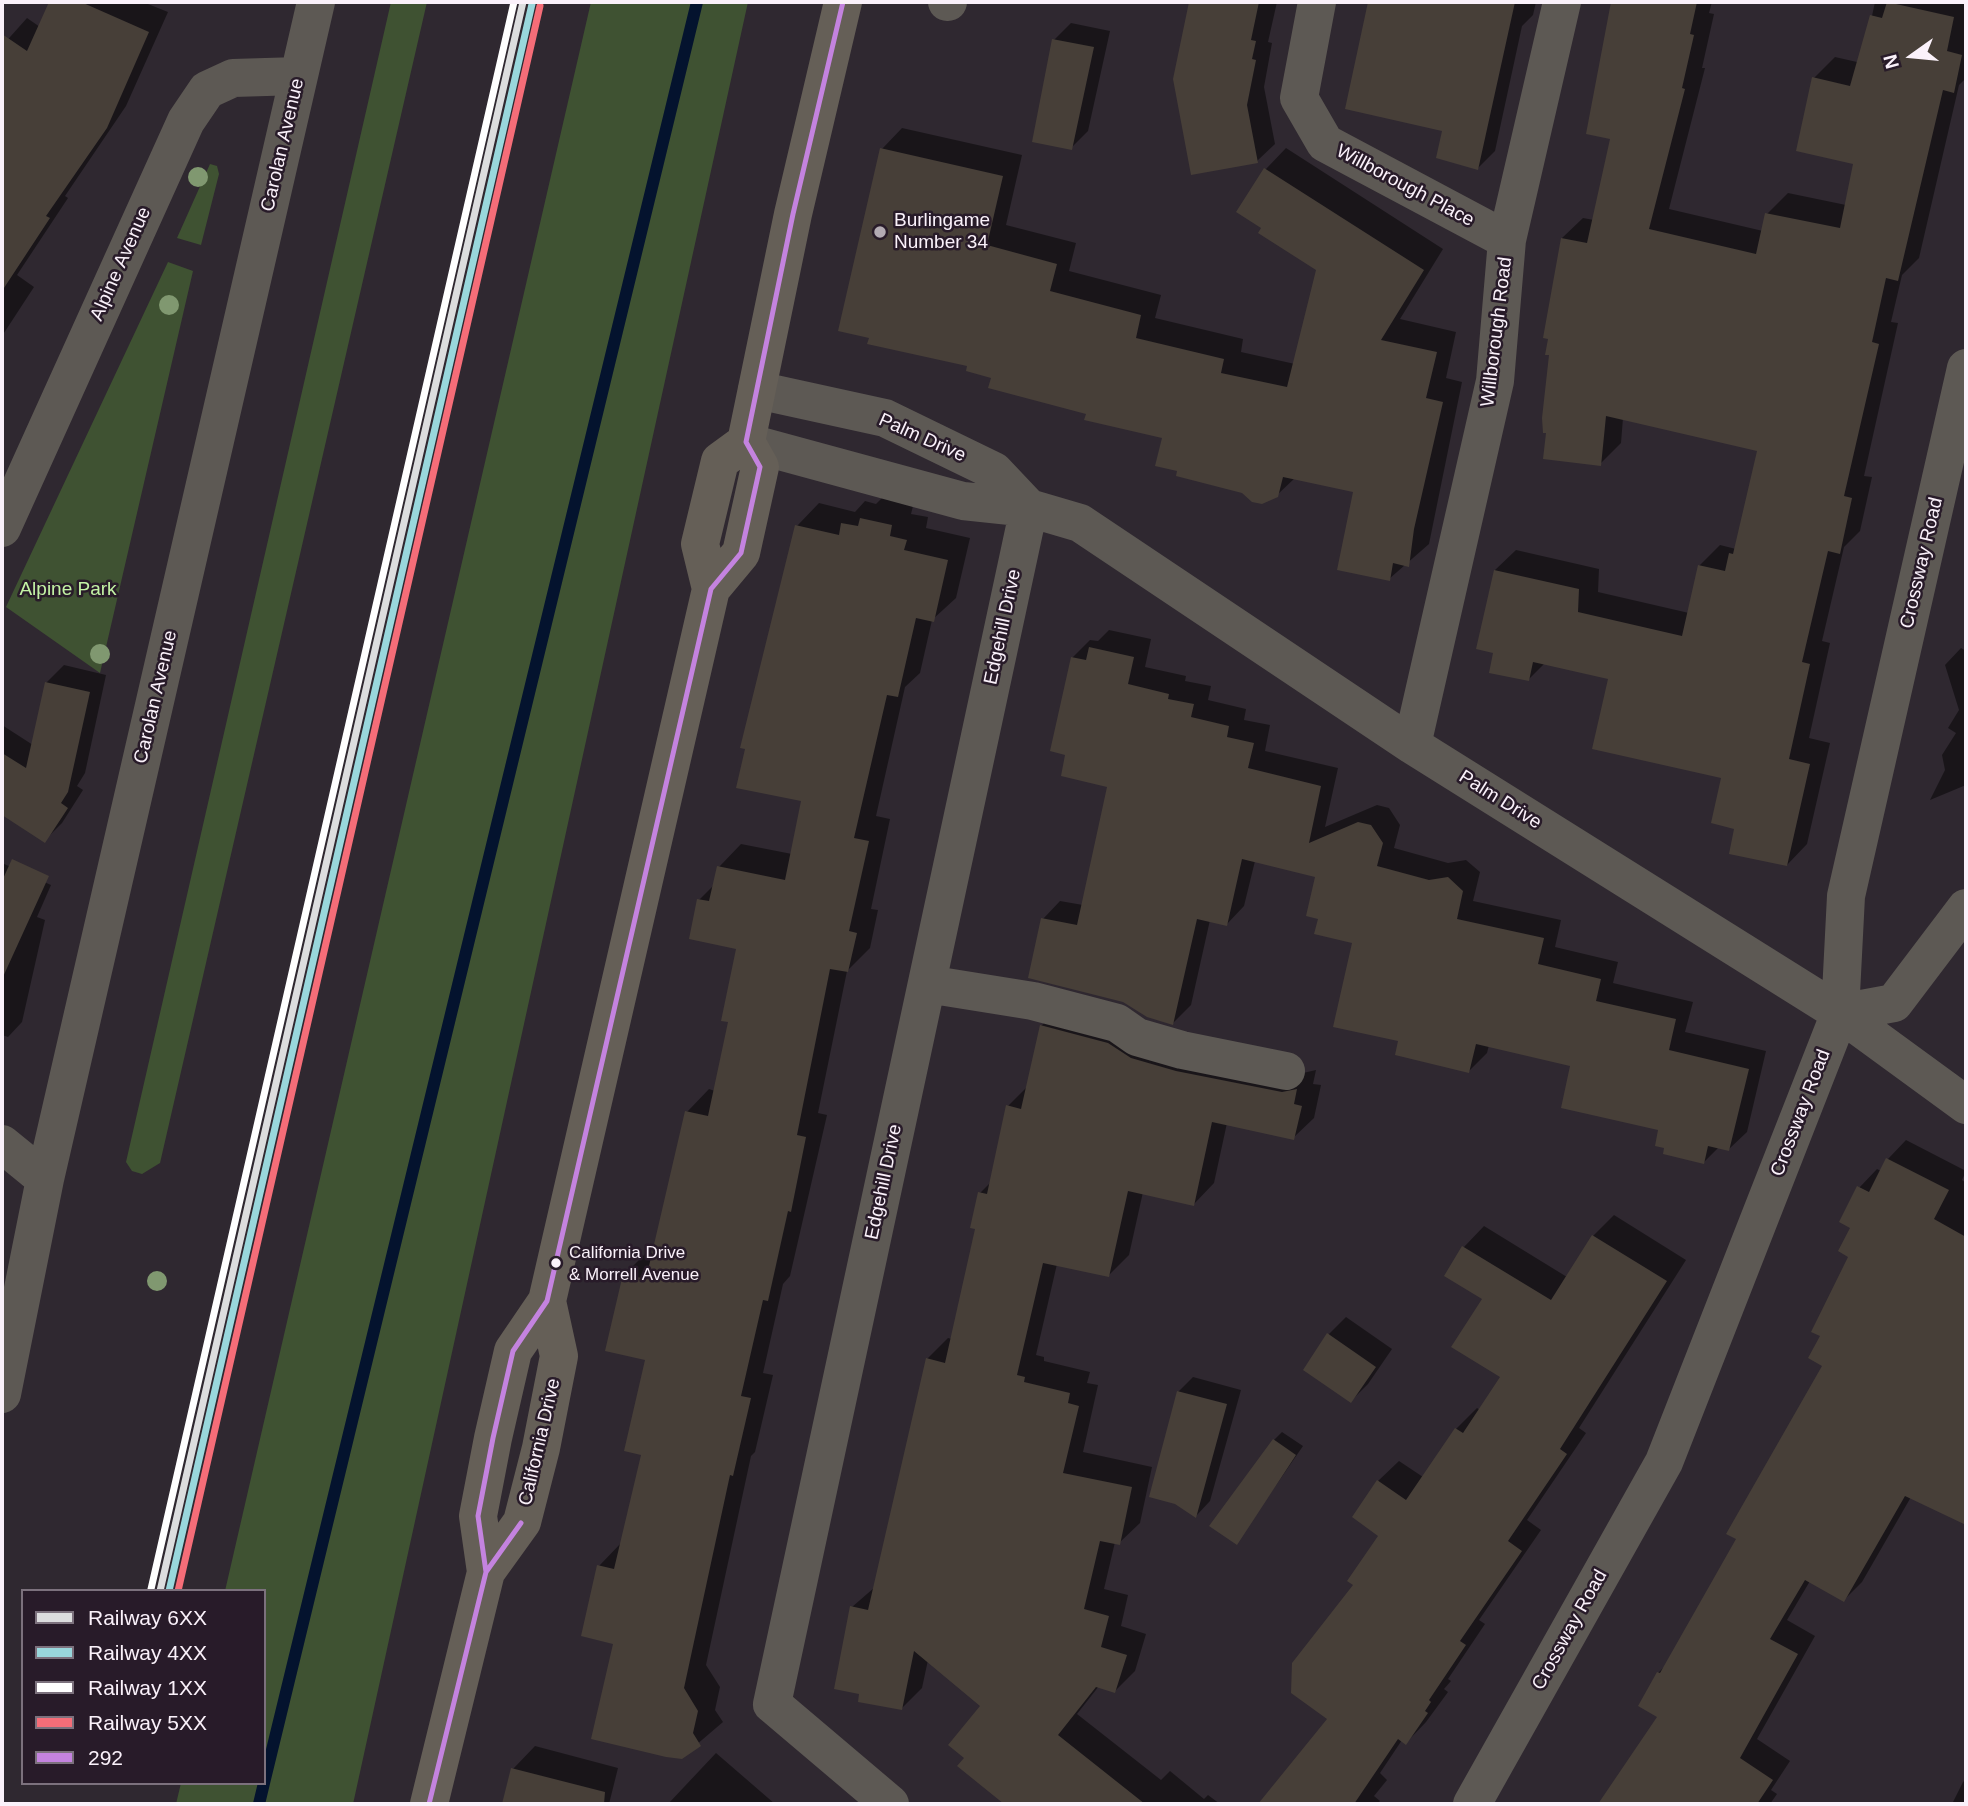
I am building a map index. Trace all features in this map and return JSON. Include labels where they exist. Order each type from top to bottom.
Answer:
[{"type":"main road","points":[[429,1804],[486,1573],[478,1516],[493,1438],[513,1351],[547,1301],[711,589],[700,544],[720,461],[746,442],[793,214],[843,2]]},
{"type":"street","name":"Carolan Avenue","points":[[2,1394],[46,1179],[316,2]]},
{"type":"street","name":"Willborough Place","points":[[1317,2],[1299,98],[1325,144],[1507,240]]},
{"type":"street","name":"Willborough Road","points":[[1412,745],[1495,381],[1507,240],[1562,2]]},
{"type":"street","name":"Alpine Avenue","points":[[2,528],[186,121],[207,90],[233,78],[299,76]]},
{"type":"street","name":"Crossway Road","points":[[1472,1804],[1664,1462],[1840,1013],[1846,896],[1966,368]]},
{"type":"street","name":"Palm Drive","points":[[757,390],[885,418],[994,471],[1029,508]]},
{"type":"street","name":"Palm Drive","points":[[746,442],[963,501],[1029,508],[1080,523],[1412,745],[1840,1013],[1966,1105]]},
{"type":"street","name":"Edgehill Drive","points":[[890,1804],[772,1704],[1029,508]]},
{"type":"street","points":[[1840,1013],[1894,1003],[1966,908]]},
{"type":"street","points":[[927,984],[1033,1001],[1117,1023],[1137,1037],[1182,1050],[1286,1071]]},
{"type":"street","points":[[2,1144],[46,1179]]},
{"type":"green space","points":[[391,2],[427,2],[160,1163],[142,1174],[132,1171],[126,1162]]},
{"type":"green space","points":[[591,2],[748,2],[353,1804],[176,1804],[181,1785],[266,1785],[266,1589],[225,1589]]},
{"type":"green space","points":[[210,164],[217,166],[219,174],[201,245],[177,238]]},
{"type":"green space","name":"Alpine Park","points":[[168,262],[193,271],[100,673],[6,607]]},
{"type":"building","points":[[49,2],[81,2],[149,32],[107,128],[46,216],[50,218],[2,291],[2,34],[27,51]]},
{"type":"building","points":[[1189,2],[1259,2],[1251,40],[1256,41],[1252,59],[1256,60],[1247,105],[1258,163],[1191,175],[1173,79]]},
{"type":"building","points":[[1368,2],[1515,2],[1478,170],[1436,158],[1442,131],[1345,109]]},
{"type":"building","points":[[1611,2],[1697,2],[1690,34],[1694,35],[1682,88],[1685,89],[1649,229],[1756,254],[1765,213],[1840,228],[1853,164],[1796,151],[1812,77],[1850,86],[1870,15],[1882,18],[1887,2],[1954,17],[1947,51],[1962,55],[1954,93],[1943,90],[1898,281],[1886,278],[1872,342],[1879,344],[1844,496],[1852,498],[1840,554],[1828,551],[1802,662],[1810,664],[1789,759],[1810,764],[1787,866],[1729,854],[1734,829],[1711,823],[1721,778],[1592,749],[1608,679],[1533,662],[1529,681],[1489,673],[1493,653],[1476,649],[1494,570],[1579,589],[1578,612],[1682,636],[1698,565],[1725,571],[1729,553],[1733,554],[1757,451],[1606,416],[1601,466],[1543,459],[1546,433],[1543,433],[1542,418],[1549,355],[1545,355],[1548,339],[1543,338],[1561,238],[1587,243],[1610,139],[1586,134]]},
{"type":"building","points":[[1052,39],[1094,47],[1072,150],[1032,142]]},
{"type":"building","points":[[880,148],[1003,176],[987,245],[1057,264],[1050,291],[1141,315],[1136,338],[1224,359],[1221,373],[1287,387],[1316,270],[1258,233],[1261,228],[1236,212],[1264,168],[1424,270],[1381,340],[1437,352],[1426,398],[1443,402],[1414,529],[1409,567],[1393,563],[1390,581],[1337,570],[1353,492],[1283,477],[1278,497],[1262,504],[1252,502],[1242,493],[1176,476],[1177,471],[1155,466],[1162,438],[1084,420],[1086,414],[988,388],[991,378],[966,371],[967,366],[867,344],[869,338],[838,331]]},
{"type":"building","points":[[860,518],[892,525],[890,536],[907,540],[904,550],[948,560],[934,622],[916,618],[898,697],[887,695],[854,838],[869,841],[849,931],[857,933],[848,972],[830,969],[797,1135],[806,1137],[791,1212],[788,1211],[768,1301],[763,1300],[741,1396],[751,1398],[733,1476],[730,1475],[684,1688],[698,1711],[693,1733],[701,1746],[682,1759],[666,1757],[591,1739],[613,1644],[581,1636],[597,1565],[614,1569],[641,1455],[624,1451],[645,1360],[605,1351],[623,1274],[646,1279],[685,1111],[708,1116],[728,1022],[721,1021],[736,949],[689,939],[697,899],[709,901],[717,866],[785,880],[801,801],[736,788],[745,749],[740,748],[795,525],[839,535],[841,523],[858,526]]},
{"type":"building","points":[[1089,647],[1134,657],[1128,684],[1169,694],[1168,699],[1194,704],[1191,717],[1229,726],[1227,737],[1254,743],[1248,768],[1321,786],[1309,843],[1358,822],[1371,825],[1383,843],[1377,866],[1429,880],[1448,877],[1463,891],[1457,919],[1544,938],[1538,964],[1601,979],[1596,1001],[1676,1019],[1669,1050],[1749,1069],[1729,1151],[1708,1146],[1704,1164],[1663,1154],[1664,1148],[1655,1146],[1658,1130],[1561,1108],[1570,1066],[1476,1044],[1469,1073],[1395,1055],[1398,1041],[1333,1027],[1352,943],[1314,934],[1318,919],[1306,916],[1315,877],[1242,859],[1227,926],[1197,919],[1173,1025],[1147,1017],[1123,1002],[1028,978],[1041,918],[1077,925],[1107,787],[1061,776],[1065,755],[1050,751],[1071,657],[1086,660]]},
{"type":"building","points":[[45,682],[90,692],[68,792],[61,803],[68,808],[45,843],[2,815],[2,753],[26,768]]},
{"type":"building","points":[[12,859],[49,876],[2,979],[2,881]]},
{"type":"building","points":[[1040,1025],[1108,1043],[1131,1058],[1176,1071],[1282,1092],[1297,1089],[1294,1104],[1302,1106],[1294,1140],[1212,1122],[1194,1206],[1128,1191],[1109,1277],[1043,1263],[1017,1375],[1025,1377],[1024,1382],[1070,1393],[1068,1403],[1079,1406],[1063,1473],[1132,1487],[1120,1545],[1100,1541],[1084,1609],[1109,1616],[1101,1647],[1127,1655],[1115,1693],[1096,1687],[1058,1735],[1145,1804],[1004,1804],[957,1766],[964,1758],[948,1745],[980,1706],[914,1651],[902,1710],[858,1702],[859,1694],[834,1689],[850,1606],[868,1610],[926,1358],[945,1363],[975,1229],[970,1228],[978,1192],[987,1194],[1006,1105],[1021,1109]]},
{"type":"building","points":[[1886,1158],[1949,1190],[1934,1219],[1966,1237],[1966,1525],[1905,1496],[1844,1602],[1805,1580],[1770,1639],[1798,1654],[1740,1758],[1773,1780],[1757,1804],[1598,1804],[1657,1717],[1638,1706],[1657,1672],[1660,1673],[1736,1539],[1726,1534],[1822,1366],[1808,1358],[1820,1336],[1811,1332],[1848,1257],[1838,1251],[1850,1228],[1839,1222],[1857,1186],[1869,1192]]},
{"type":"building","points":[[1592,1235],[1667,1281],[1560,1449],[1567,1454],[1508,1541],[1522,1551],[1460,1641],[1466,1645],[1429,1700],[1431,1702],[1425,1711],[1428,1713],[1406,1745],[1398,1739],[1354,1804],[1258,1804],[1327,1719],[1291,1693],[1292,1663],[1353,1585],[1347,1581],[1378,1536],[1352,1517],[1377,1480],[1406,1500],[1455,1428],[1463,1433],[1500,1377],[1451,1347],[1482,1299],[1444,1276],[1462,1246],[1551,1300]]},
{"type":"building","points":[[1327,1333],[1376,1367],[1351,1403],[1303,1370]]},
{"type":"building","points":[[1177,1391],[1227,1404],[1196,1518],[1175,1504],[1149,1497]]},
{"type":"building","points":[[1273,1439],[1296,1455],[1237,1545],[1209,1526]]},
{"type":"building","points":[[511,1768],[605,1792],[604,1804],[502,1804]]},
{"type":"waterway","points":[[266,1775],[697,2]]},
{"type":"waterway","points":[[259,1804],[264,1785]]},
{"type":"rail line","name":"1XX","points":[[151,1589],[514,2]]},
{"type":"rail line","name":"6XX","points":[[160,1589],[523,2]]},
{"type":"rail line","name":"4XX","points":[[169,1589],[532,4]]},
{"type":"rail line","name":"5XX","points":[[178,1589],[540,6]]},
{"type":"transit line","name":"292","points":[[486,1572],[478,1516],[493,1438],[513,1351],[547,1301],[711,589],[741,553],[760,467],[746,442],[793,214],[843,2]]},
{"type":"transit line","name":"292","points":[[429,1804],[486,1572],[521,1523]]},
{"type":"place","name":"Burlingame Number 34","points":[[880,232]]},
{"type":"place","name":"California Drive & Morrell Avenue","points":[[556,1263]]}]
